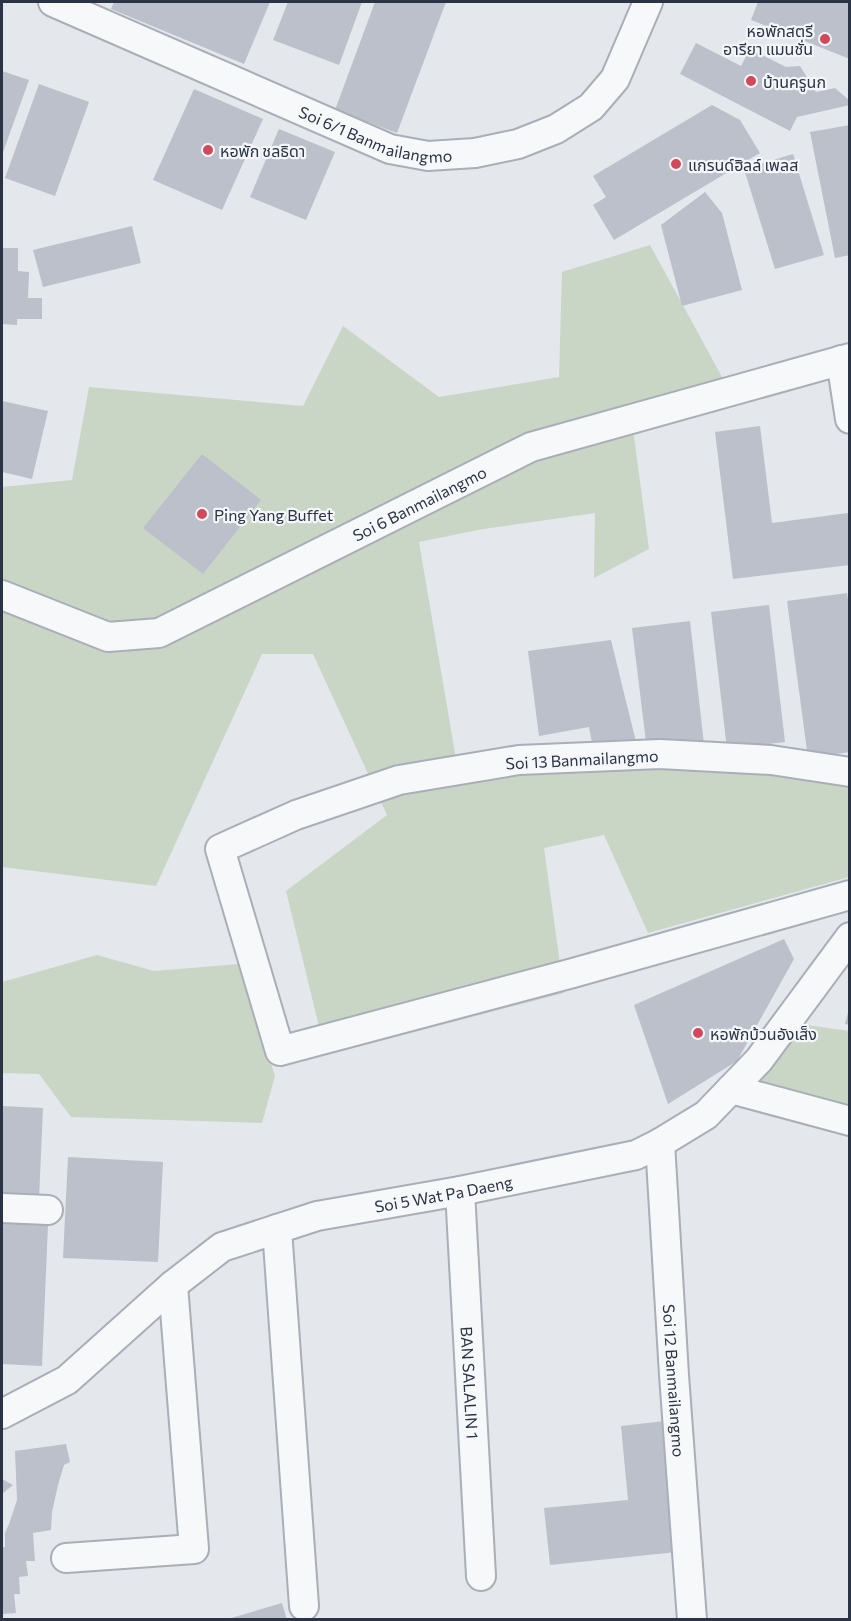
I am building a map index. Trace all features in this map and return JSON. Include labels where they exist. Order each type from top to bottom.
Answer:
[{"type":"street","name":"Soi 6/1 Banmailangmo","points":[[53,2],[390,149],[428,156],[475,153],[518,144],[556,129],[591,107],[615,78],[648,2]]},
{"type":"street","points":[[845,359],[849,419]]},
{"type":"street","name":"Soi 6 Banmailangmo","points":[[2,595],[108,637],[159,633],[531,447],[845,359]]},
{"type":"street","name":"Soi 13 Banmailangmo","points":[[849,772],[771,760],[660,754],[519,760],[399,780],[296,815],[220,849],[280,1052],[573,974],[849,895]]},
{"type":"street","name":"Soi 5 Wat Pa Daeng","points":[[2,1414],[67,1380],[173,1285],[222,1246],[317,1216],[460,1191],[636,1155],[660,1143],[706,1115],[759,1060],[849,937]]},
{"type":"street","points":[[731,1089],[849,1121]]},
{"type":"street","name":"Soi 12 Banmailangmo","points":[[660,1143],[692,1620]]},
{"type":"street","name":"BAN SALALIN 1","points":[[460,1191],[481,1576]]},
{"type":"street","points":[[2,1208],[48,1210]]},
{"type":"street","points":[[277,1229],[303,1606]]},
{"type":"street","points":[[66,1558],[194,1549],[173,1285]]},
{"type":"green space","points":[[650,245],[727,386],[631,414],[649,549],[594,578],[595,513],[483,529],[419,542],[456,759],[849,759],[849,877],[648,933],[604,835],[544,848],[564,993],[326,1055],[286,891],[387,815],[313,654],[262,654],[156,886],[2,867],[2,487],[72,480],[89,387],[303,406],[343,326],[439,397],[559,377],[562,272]]},
{"type":"green space","points":[[97,955],[154,971],[239,964],[275,1076],[262,1123],[71,1117],[39,1074],[2,1073],[2,982]]},
{"type":"green space","points":[[792,1023],[849,1031],[849,1110],[755,1087]]},
{"type":"building","points":[[114,2],[270,2],[244,64],[111,9]]},
{"type":"building","points":[[288,2],[362,2],[339,65],[273,40]]},
{"type":"building","points":[[375,2],[446,2],[397,133],[335,110]]},
{"type":"building","name":"หอพักสตรี อารียา แมนชั่น","points":[[758,2],[850,2],[850,59],[751,20]]},
{"type":"building","name":"บ้านครูนก","points":[[696,43],[741,66],[750,49],[786,67],[800,66],[816,92],[835,88],[850,101],[850,105],[797,117],[790,131],[680,74]]},
{"type":"building","points":[[2,71],[29,80],[2,155]]},
{"type":"building","points":[[39,84],[89,102],[55,196],[5,178]]},
{"type":"building","name":"หอพัก ชลธิดา","points":[[194,89],[263,119],[222,210],[153,180]]},
{"type":"building","name":"แกรนด์ฮิลล์ เพลส","points":[[712,105],[740,120],[760,153],[614,240],[593,205],[606,197],[593,176]]},
{"type":"building","points":[[850,125],[850,255],[835,258],[810,132]]},
{"type":"building","points":[[279,129],[335,152],[306,220],[250,197]]},
{"type":"building","points":[[793,154],[824,255],[775,269],[744,169]]},
{"type":"building","points":[[705,192],[722,213],[742,290],[682,306],[661,225]]},
{"type":"building","points":[[132,226],[141,263],[43,287],[33,250]]},
{"type":"building","points":[[2,248],[18,248],[18,271],[29,272],[28,298],[42,298],[42,319],[17,319],[17,325],[2,324]]},
{"type":"building","points":[[2,401],[48,411],[32,479],[2,472]]},
{"type":"building","points":[[760,426],[772,523],[848,513],[850,565],[733,579],[715,432]]},
{"type":"building","name":"Ping Yang Buffet","points":[[202,454],[261,500],[203,574],[143,528]]},
{"type":"building","points":[[847,593],[850,614],[850,752],[808,758],[787,601]]},
{"type":"building","points":[[769,605],[785,742],[727,749],[711,612]]},
{"type":"building","points":[[690,621],[704,744],[647,750],[632,628]]},
{"type":"building","points":[[611,640],[637,746],[594,753],[589,727],[539,736],[528,651]]},
{"type":"building","name":"หอพักบ้วนอังเส็ง","points":[[784,939],[794,959],[737,1061],[668,1104],[634,1005]]},
{"type":"building","points":[[850,1010],[850,1025],[845,1024]]},
{"type":"building","points":[[2,1106],[43,1108],[39,1199],[2,1197]]},
{"type":"building","points":[[68,1157],[163,1162],[158,1262],[63,1258]]},
{"type":"building","points":[[2,1223],[48,1225],[42,1366],[2,1364]]},
{"type":"building","points":[[665,1421],[677,1552],[550,1565],[544,1508],[628,1500],[621,1426]]},
{"type":"building","points":[[66,1444],[70,1462],[64,1465],[58,1485],[51,1530],[33,1533],[35,1561],[26,1561],[28,1576],[19,1577],[20,1594],[14,1594],[16,1613],[2,1614],[2,1547],[5,1547],[5,1533],[17,1500],[15,1451]]},
{"type":"building","points":[[2,1479],[13,1485],[2,1494]]},
{"type":"building","points":[[282,1603],[287,1620],[228,1620],[228,1619]]},
{"type":"place","name":"หอพักสตรี อารียา แมนชั่น","points":[[825,39]]},
{"type":"place","name":"บ้านครูนก","points":[[751,81]]},
{"type":"place","name":"หอพัก ชลธิดา","points":[[208,150]]},
{"type":"place","name":"แกรนด์ฮิลล์ เพลส","points":[[676,164]]},
{"type":"place","name":"Ping Yang Buffet","points":[[202,514]]},
{"type":"place","name":"หอพักบ้วนอังเส็ง","points":[[698,1033]]}]
